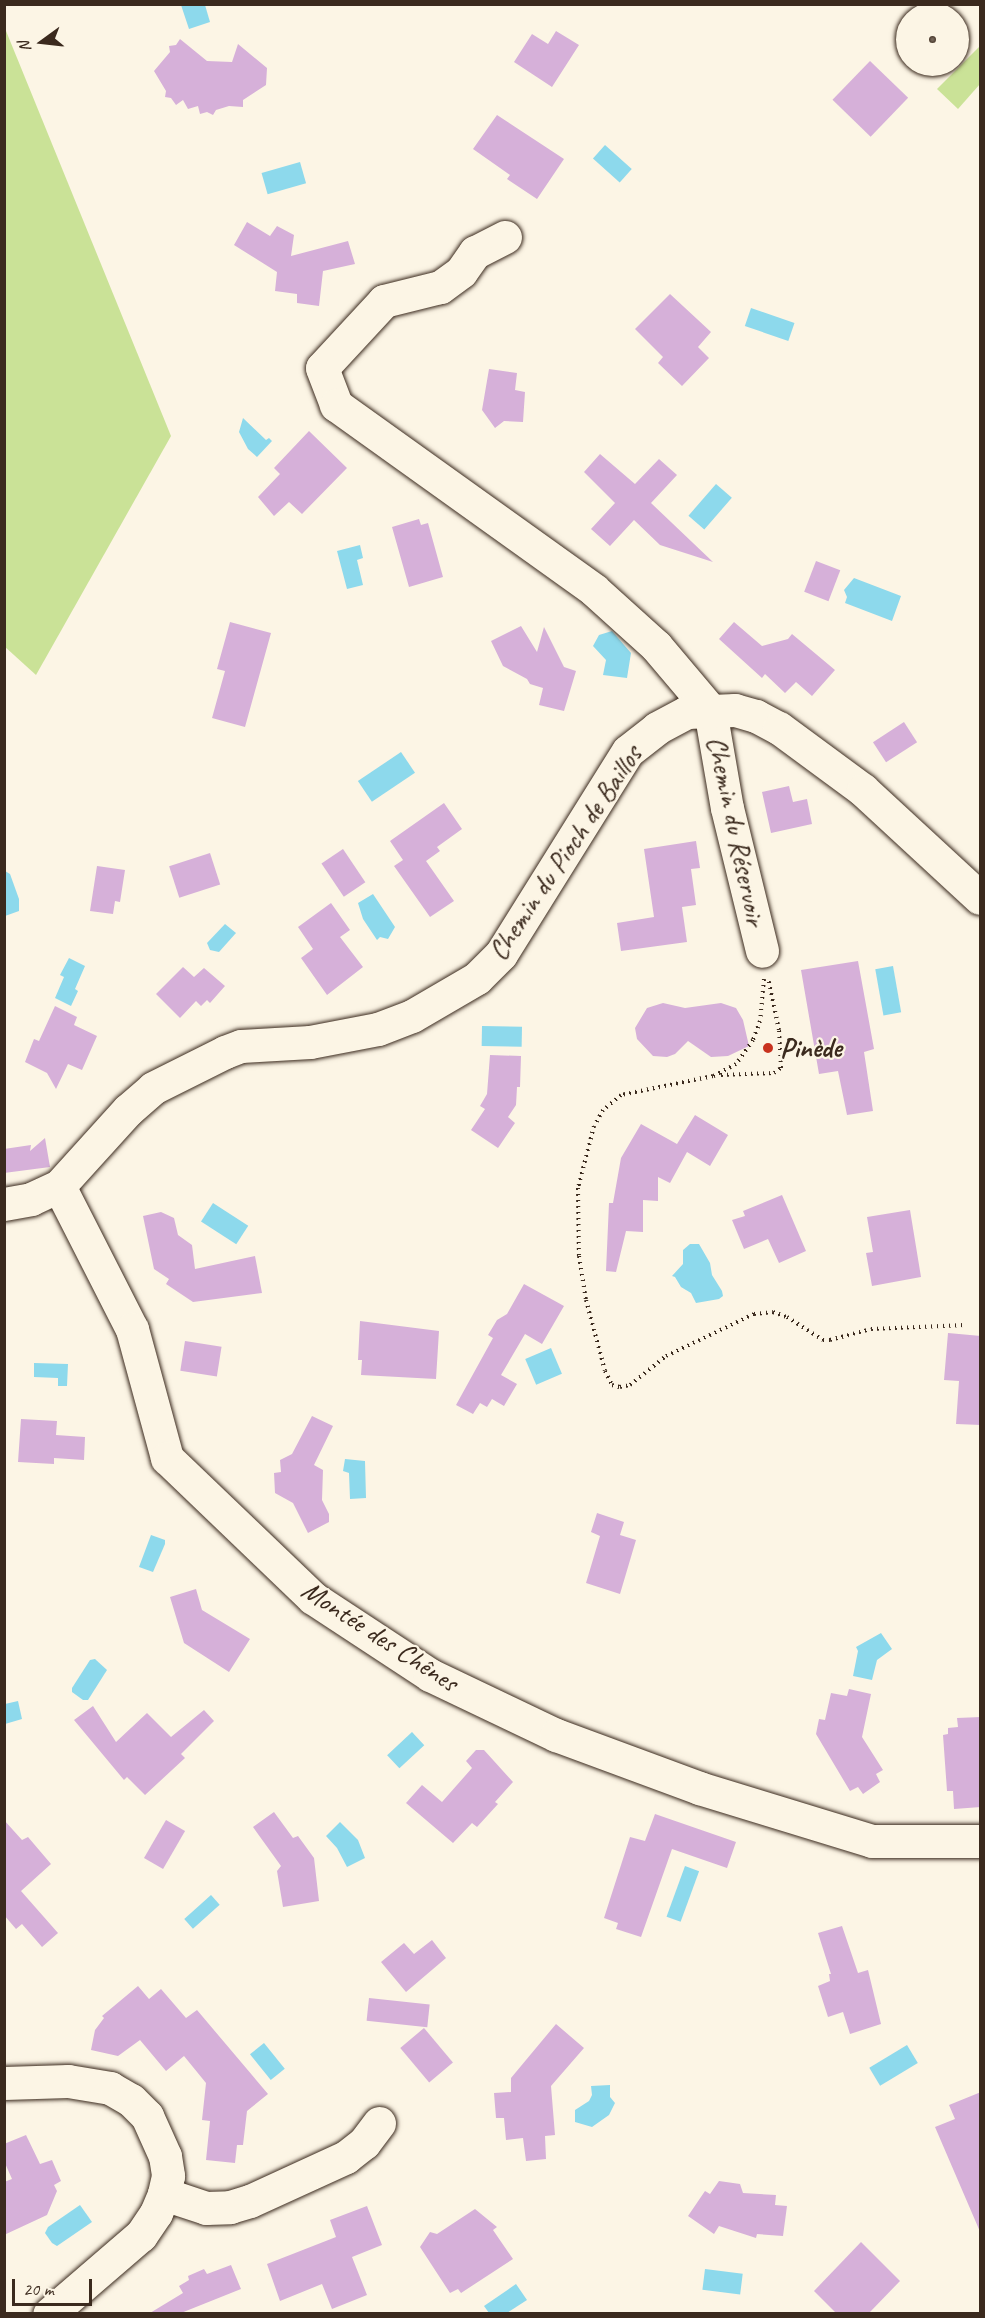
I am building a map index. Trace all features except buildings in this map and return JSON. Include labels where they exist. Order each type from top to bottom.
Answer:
[{"type":"street","points":[[506,237],[475,252],[461,272],[440,287],[384,301],[322,368],[336,405],[594,590],[656,646],[710,710]]},
{"type":"street","name":"Chemin du Réservoir","points":[[710,710],[727,808],[762,951]]},
{"type":"street","name":"Chemin du Pioch de Baillos","points":[[4,1204],[31,1199],[59,1186],[128,1110],[153,1088],[182,1072],[241,1046],[310,1042],[378,1029],[412,1016],[477,978],[501,954],[628,750],[671,719],[687,712],[735,710],[756,716],[779,728],[863,790],[981,898]]},
{"type":"street","name":"Montée des Chênes","points":[[59,1186],[132,1329],[167,1458],[313,1598],[430,1675],[556,1735],[699,1788],[872,1841],[981,1840]]},
{"type":"street","points":[[4,2083],[68,2081],[110,2088],[131,2100],[147,2116],[165,2156],[168,2176],[164,2194],[156,2213],[141,2235],[49,2313]]},
{"type":"street","points":[[164,2194],[206,2208],[230,2207],[250,2201],[346,2157],[364,2143],[378,2122]]},
{"type":"path","name":"Chemin du Réservoir","points":[[713,1076],[736,1064],[757,1031],[764,997],[762,951]]},
{"type":"path","name":"Chemin du Réservoir","points":[[762,951],[779,1030],[782,1068],[774,1073],[713,1076],[621,1095],[603,1110],[594,1126],[578,1188],[579,1256],[586,1300],[605,1371],[612,1384],[620,1387],[630,1385],[666,1356],[754,1314],[773,1312],[823,1340],[830,1341],[871,1329],[964,1325]]},
{"type":"green space","points":[[4,26],[171,436],[36,675],[4,646]]},
{"type":"green space","points":[[980,46],[980,84],[958,109],[937,89]]},
{"type":"water","points":[[181,5],[205,5],[210,22],[189,29]]},
{"type":"water","points":[[605,145],[632,169],[620,182],[593,158]]},
{"type":"water","points":[[300,162],[306,183],[268,194],[262,173]]},
{"type":"water","points":[[751,308],[794,323],[788,341],[745,326]]},
{"type":"water","points":[[243,418],[266,440],[269,438],[272,441],[257,457],[248,449],[239,432]]},
{"type":"water","points":[[716,484],[732,498],[704,529],[688,516]]},
{"type":"water","points":[[360,545],[363,558],[357,560],[363,585],[347,589],[337,551]]},
{"type":"water","points":[[854,578],[901,596],[892,621],[845,603],[847,597],[844,590]]},
{"type":"water","points":[[612,631],[631,653],[627,678],[603,675],[606,660],[593,646],[599,635]]},
{"type":"water","points":[[401,752],[415,773],[372,802],[358,781]]},
{"type":"water","points":[[5,871],[10,874],[19,899],[19,911],[5,916]]},
{"type":"water","points":[[373,894],[395,927],[388,939],[380,937],[377,940],[363,919],[358,903]]},
{"type":"water","points":[[225,924],[236,933],[219,952],[210,950],[207,943]]},
{"type":"water","points":[[69,958],[85,966],[75,989],[78,991],[71,1006],[55,998],[64,977],[60,975]]},
{"type":"water","points":[[893,966],[901,1012],[883,1015],[875,969]]},
{"type":"water","points":[[482,1026],[522,1027],[522,1047],[482,1046]]},
{"type":"water","points":[[213,1203],[248,1226],[236,1244],[201,1221]]},
{"type":"water","points":[[690,1244],[699,1244],[710,1263],[712,1275],[722,1291],[723,1296],[719,1299],[696,1303],[691,1293],[681,1287],[672,1276],[683,1264],[683,1250]]},
{"type":"water","points":[[551,1348],[562,1374],[536,1385],[525,1359]]},
{"type":"water","points":[[34,1363],[68,1364],[67,1386],[58,1386],[58,1378],[34,1377]]},
{"type":"water","points":[[345,1459],[365,1461],[366,1498],[350,1499],[349,1473],[343,1471]]},
{"type":"water","points":[[151,1535],[165,1540],[153,1572],[139,1567]]},
{"type":"water","points":[[881,1633],[892,1649],[877,1660],[872,1680],[853,1676],[858,1651],[856,1647]]},
{"type":"water","points":[[95,1659],[107,1670],[88,1700],[83,1700],[72,1692],[72,1688],[90,1660]]},
{"type":"water","points":[[18,1701],[22,1719],[5,1724],[5,1704]]},
{"type":"water","points":[[412,1732],[424,1745],[399,1768],[387,1755]]},
{"type":"water","points":[[340,1822],[358,1840],[365,1858],[347,1867],[337,1848],[326,1836]]},
{"type":"water","points":[[685,1866],[699,1871],[681,1922],[667,1917]]},
{"type":"water","points":[[211,1895],[220,1905],[193,1929],[184,1919]]},
{"type":"water","points":[[264,2043],[285,2069],[271,2080],[250,2054]]},
{"type":"water","points":[[907,2045],[918,2063],[880,2086],[869,2068]]},
{"type":"water","points":[[610,2085],[610,2097],[615,2103],[609,2115],[592,2127],[575,2122],[575,2110],[589,2101],[592,2095],[591,2086]]},
{"type":"water","points":[[80,2205],[92,2222],[57,2246],[52,2243],[45,2233],[48,2227]]},
{"type":"water","points":[[705,2269],[743,2274],[740,2294],[702,2290]]},
{"type":"water","points":[[516,2284],[527,2300],[507,2313],[489,2313],[484,2306]]},
{"type":"place","name":"Pinède","points":[[768,1048]]}]
